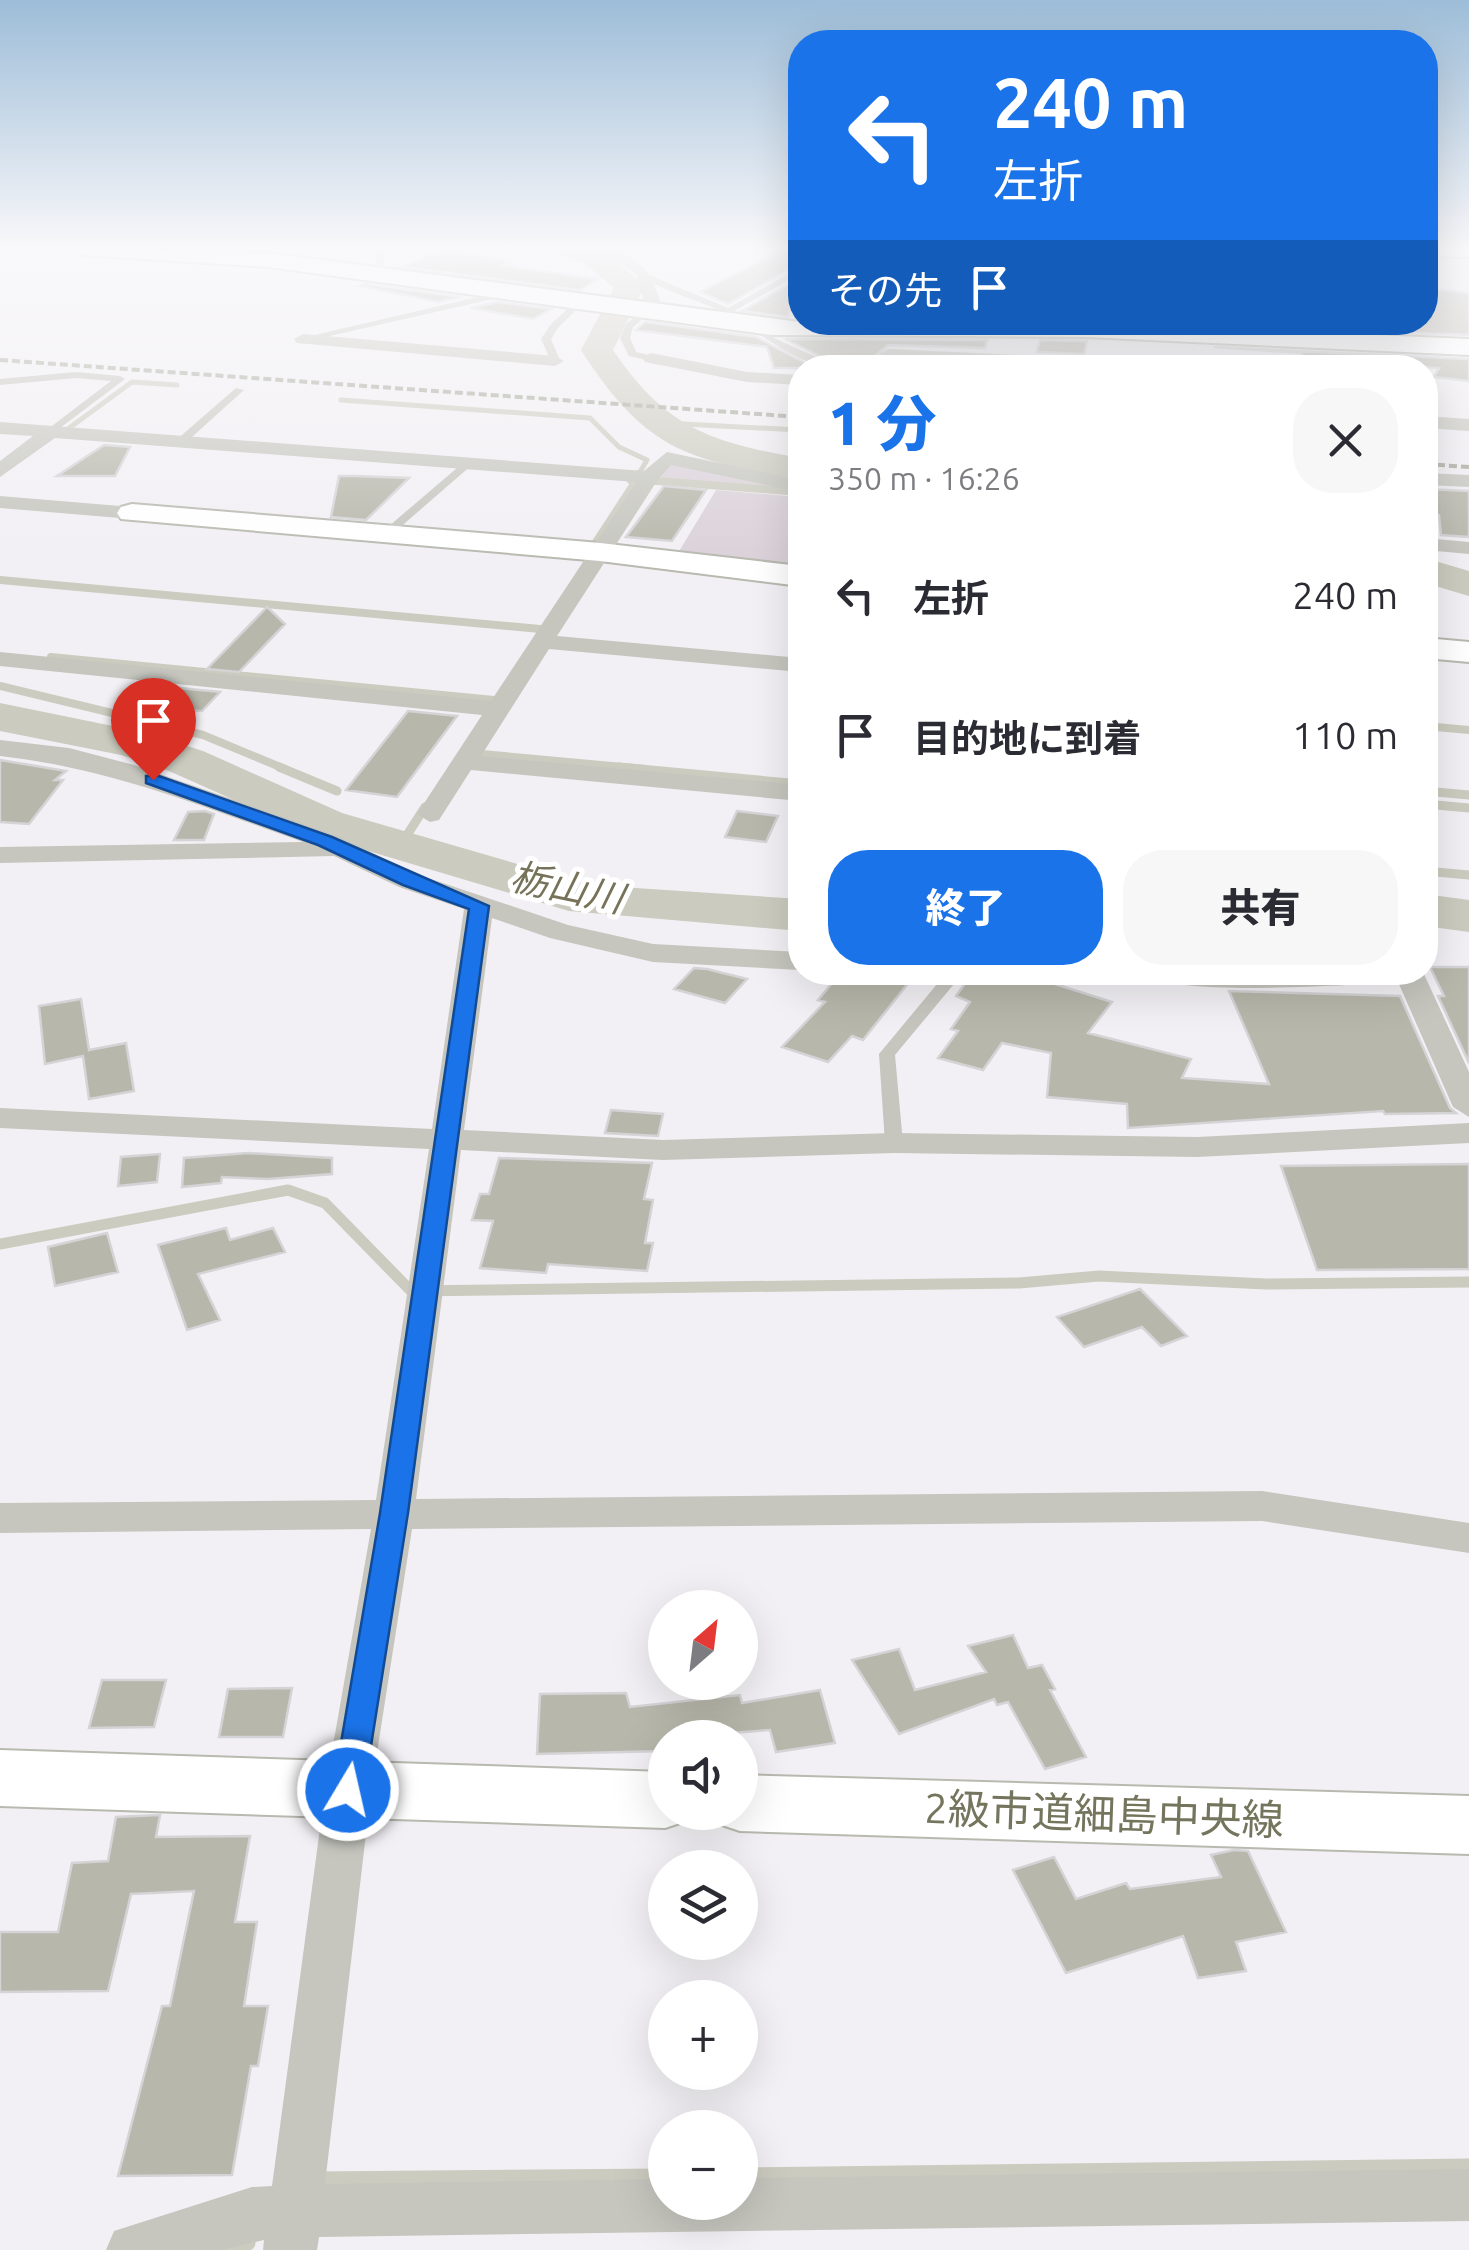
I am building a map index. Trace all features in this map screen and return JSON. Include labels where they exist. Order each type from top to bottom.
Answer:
[{"type":"main road","points":[[132,512],[600,552],[788,575]]},
{"type":"main road","points":[[1438,649],[1469,652]]},
{"type":"main road","points":[[0,1778],[648,1799]]},
{"type":"main road","name":"2級市道細島中央線","points":[[758,1803],[1469,1825]]},
{"type":"street","points":[[456,353],[555,362]]},
{"type":"street","points":[[888,354],[910,355]]},
{"type":"street","points":[[651,358],[747,376],[788,379]]},
{"type":"street","points":[[1438,423],[1469,426]]},
{"type":"street","points":[[0,428],[649,476]]},
{"type":"street","points":[[0,471],[48,434]]},
{"type":"street","points":[[430,814],[649,476],[666,458],[788,483]]},
{"type":"street","points":[[1438,480],[1469,481]]},
{"type":"street","points":[[0,502],[132,512]]},
{"type":"street","points":[[1438,545],[1469,548]]},
{"type":"street","points":[[540,641],[788,664]]},
{"type":"street","points":[[0,659],[499,709]]},
{"type":"street","points":[[0,748],[51,752],[125,770],[325,841],[337,850],[479,906],[560,932],[653,953],[788,960]]},
{"type":"street","points":[[466,762],[788,793]]},
{"type":"street","points":[[0,854],[337,850]]},
{"type":"street","points":[[292,2231],[348,1790],[394,1513],[479,906]]},
{"type":"street","points":[[1415,985],[1469,1107]]},
{"type":"street","points":[[0,1118],[663,1150],[894,1144],[1196,1146],[1469,1133]]},
{"type":"street","points":[[0,1518],[1262,1506],[1469,1538]]},
{"type":"street","points":[[133,2250],[252,2214],[292,2231],[1469,2195]]},
{"type":"lane","points":[[551,353],[555,362]]},
{"type":"lane","points":[[632,353],[651,358]]},
{"type":"lane","points":[[0,382],[76,376],[120,379],[48,434]]},
{"type":"lane","points":[[179,444],[239,390]]},
{"type":"lane","points":[[386,534],[468,464]]},
{"type":"lane","points":[[894,1144],[888,1054],[945,985]]},
{"type":"shaded area","points":[[668,464],[788,488],[788,491],[659,481]]},
{"type":"shaded area","points":[[716,490],[788,496],[788,566],[678,553]]},
{"type":"building","points":[[769,353],[790,355],[788,368],[774,368]]},
{"type":"building","points":[[813,353],[879,353],[876,355]]},
{"type":"building","points":[[1342,353],[1384,355],[1302,355]]},
{"type":"building","points":[[1438,358],[1469,359],[1469,381],[1438,377]]},
{"type":"building","points":[[104,445],[130,447],[115,476],[57,476]]},
{"type":"building","points":[[339,476],[409,478],[366,520],[331,517]]},
{"type":"building","points":[[664,486],[706,490],[672,541],[626,537]]},
{"type":"building","points":[[1438,490],[1469,491],[1469,537],[1441,535]]},
{"type":"building","points":[[267,607],[285,624],[239,672],[207,669]]},
{"type":"building","points":[[170,687],[220,692],[202,711],[149,709]]},
{"type":"building","points":[[408,711],[457,716],[397,797],[346,790]]},
{"type":"building","points":[[0,760],[66,771],[55,780],[63,780],[29,824],[0,822]]},
{"type":"building","points":[[737,811],[778,816],[766,842],[725,837]]},
{"type":"building","points":[[188,812],[214,814],[204,840],[174,840]]},
{"type":"building","points":[[1438,967],[1469,967],[1469,1063],[1438,996],[1444,996],[1438,984]]},
{"type":"building","points":[[694,968],[747,979],[725,1003],[674,989]]},
{"type":"building","points":[[830,985],[907,985],[863,1040],[852,1036],[828,1062],[782,1047],[825,1002],[818,1000]]},
{"type":"building","points":[[964,985],[1058,985],[1112,1002],[1088,1033],[1191,1059],[1182,1078],[1269,1084],[1229,991],[1400,996],[1450,1108],[1456,1113],[1383,1111],[1128,1128],[1127,1104],[1047,1097],[1051,1053],[1002,1043],[983,1070],[938,1058],[958,1031],[951,1029],[970,1002],[956,996]]},
{"type":"building","points":[[81,999],[89,1050],[126,1043],[134,1091],[89,1099],[83,1056],[45,1064],[39,1006]]},
{"type":"building","points":[[611,1110],[663,1114],[658,1136],[605,1133]]},
{"type":"building","points":[[248,1153],[332,1158],[332,1174],[268,1179],[222,1177],[221,1183],[182,1187],[184,1158]]},
{"type":"building","points":[[160,1154],[157,1182],[118,1186],[121,1157]]},
{"type":"building","points":[[499,1158],[652,1163],[644,1199],[653,1200],[645,1243],[653,1243],[647,1271],[548,1264],[546,1273],[480,1268],[493,1221],[472,1220],[480,1194],[489,1194]]},
{"type":"building","points":[[1469,1164],[1469,1269],[1317,1270],[1281,1166]]},
{"type":"building","points":[[226,1228],[230,1240],[273,1228],[285,1252],[198,1274],[220,1320],[187,1330],[158,1245]]},
{"type":"building","points":[[107,1233],[118,1272],[55,1286],[48,1247]]},
{"type":"building","points":[[1140,1289],[1187,1336],[1161,1346],[1142,1327],[1084,1347],[1057,1317]]},
{"type":"building","points":[[1013,1635],[1028,1668],[1042,1665],[1055,1689],[1050,1690],[1086,1757],[1045,1769],[1008,1702],[997,1705],[994,1699],[899,1734],[852,1660],[899,1649],[915,1690],[986,1672],[968,1646]]},
{"type":"building","points":[[102,1680],[166,1680],[154,1727],[89,1728]]},
{"type":"building","points":[[292,1688],[283,1737],[219,1737],[228,1689]]},
{"type":"building","points":[[820,1690],[835,1743],[776,1752],[770,1730],[758,1731],[758,1720],[648,1720],[648,1751],[537,1754],[540,1694],[626,1693],[630,1707],[694,1700],[742,1703]]},
{"type":"building","points":[[160,1815],[156,1837],[250,1836],[235,1922],[257,1922],[244,2006],[268,2006],[258,2066],[251,2066],[232,2175],[118,2176],[162,2006],[170,2006],[194,1891],[131,1894],[108,1991],[0,1992],[0,1932],[58,1932],[72,1863],[108,1861],[116,1817]]},
{"type":"building","points":[[1248,1851],[1286,1932],[1236,1942],[1246,1971],[1198,1978],[1183,1936],[1066,1973],[1013,1870],[1054,1857],[1076,1899],[1126,1883],[1130,1889],[1221,1877],[1211,1855]]},
{"type":"waterway","points":[[599,353],[639,407],[681,439],[732,456],[788,467]]},
{"type":"waterway","points":[[72,431],[65,431],[132,382],[177,385]]},
{"type":"waterway","points":[[341,400],[590,418],[619,447],[647,460],[637,477]]},
{"type":"waterway","points":[[683,424],[788,429]]},
{"type":"waterway","points":[[636,479],[639,474]]},
{"type":"waterway","points":[[589,553],[634,484],[630,479]]},
{"type":"waterway","points":[[644,480],[788,491]]},
{"type":"waterway","points":[[1438,574],[1469,584]]},
{"type":"waterway","points":[[0,580],[540,629]]},
{"type":"waterway","points":[[51,657],[494,700]]},
{"type":"waterway","points":[[0,686],[203,735],[285,769]]},
{"type":"waterway","name":"栃山川","points":[[0,717],[131,743],[186,761],[325,823],[587,900],[788,914]]},
{"type":"waterway","points":[[1438,727],[1469,730]]},
{"type":"waterway","points":[[471,753],[645,769]]},
{"type":"waterway","points":[[279,767],[337,791]]},
{"type":"waterway","points":[[619,767],[788,783]]},
{"type":"waterway","points":[[1438,792],[1469,795]]},
{"type":"waterway","points":[[1438,805],[1469,808]]},
{"type":"waterway","points":[[400,846],[425,807]]},
{"type":"waterway","points":[[1438,872],[1469,875]]},
{"type":"waterway","name":"栃山川","points":[[1438,912],[1469,916]]},
{"type":"waterway","points":[[0,1244],[288,1190],[325,1203],[411,1291],[1019,1283],[1099,1276],[1266,1284],[1469,1282]]},
{"type":"waterway","points":[[758,2175],[1469,2166]]},
{"type":"waterway","points":[[312,2179],[648,2176]]},
{"type":"waterway","points":[[225,2250],[248,2243]]},
{"type":"railway","points":[[0,360],[788,416]]},
{"type":"railway","points":[[1438,465],[1469,467]]},
{"type":"route","points":[[153,780],[325,841],[337,850],[410,881],[479,906],[394,1513],[348,1790]]}]
